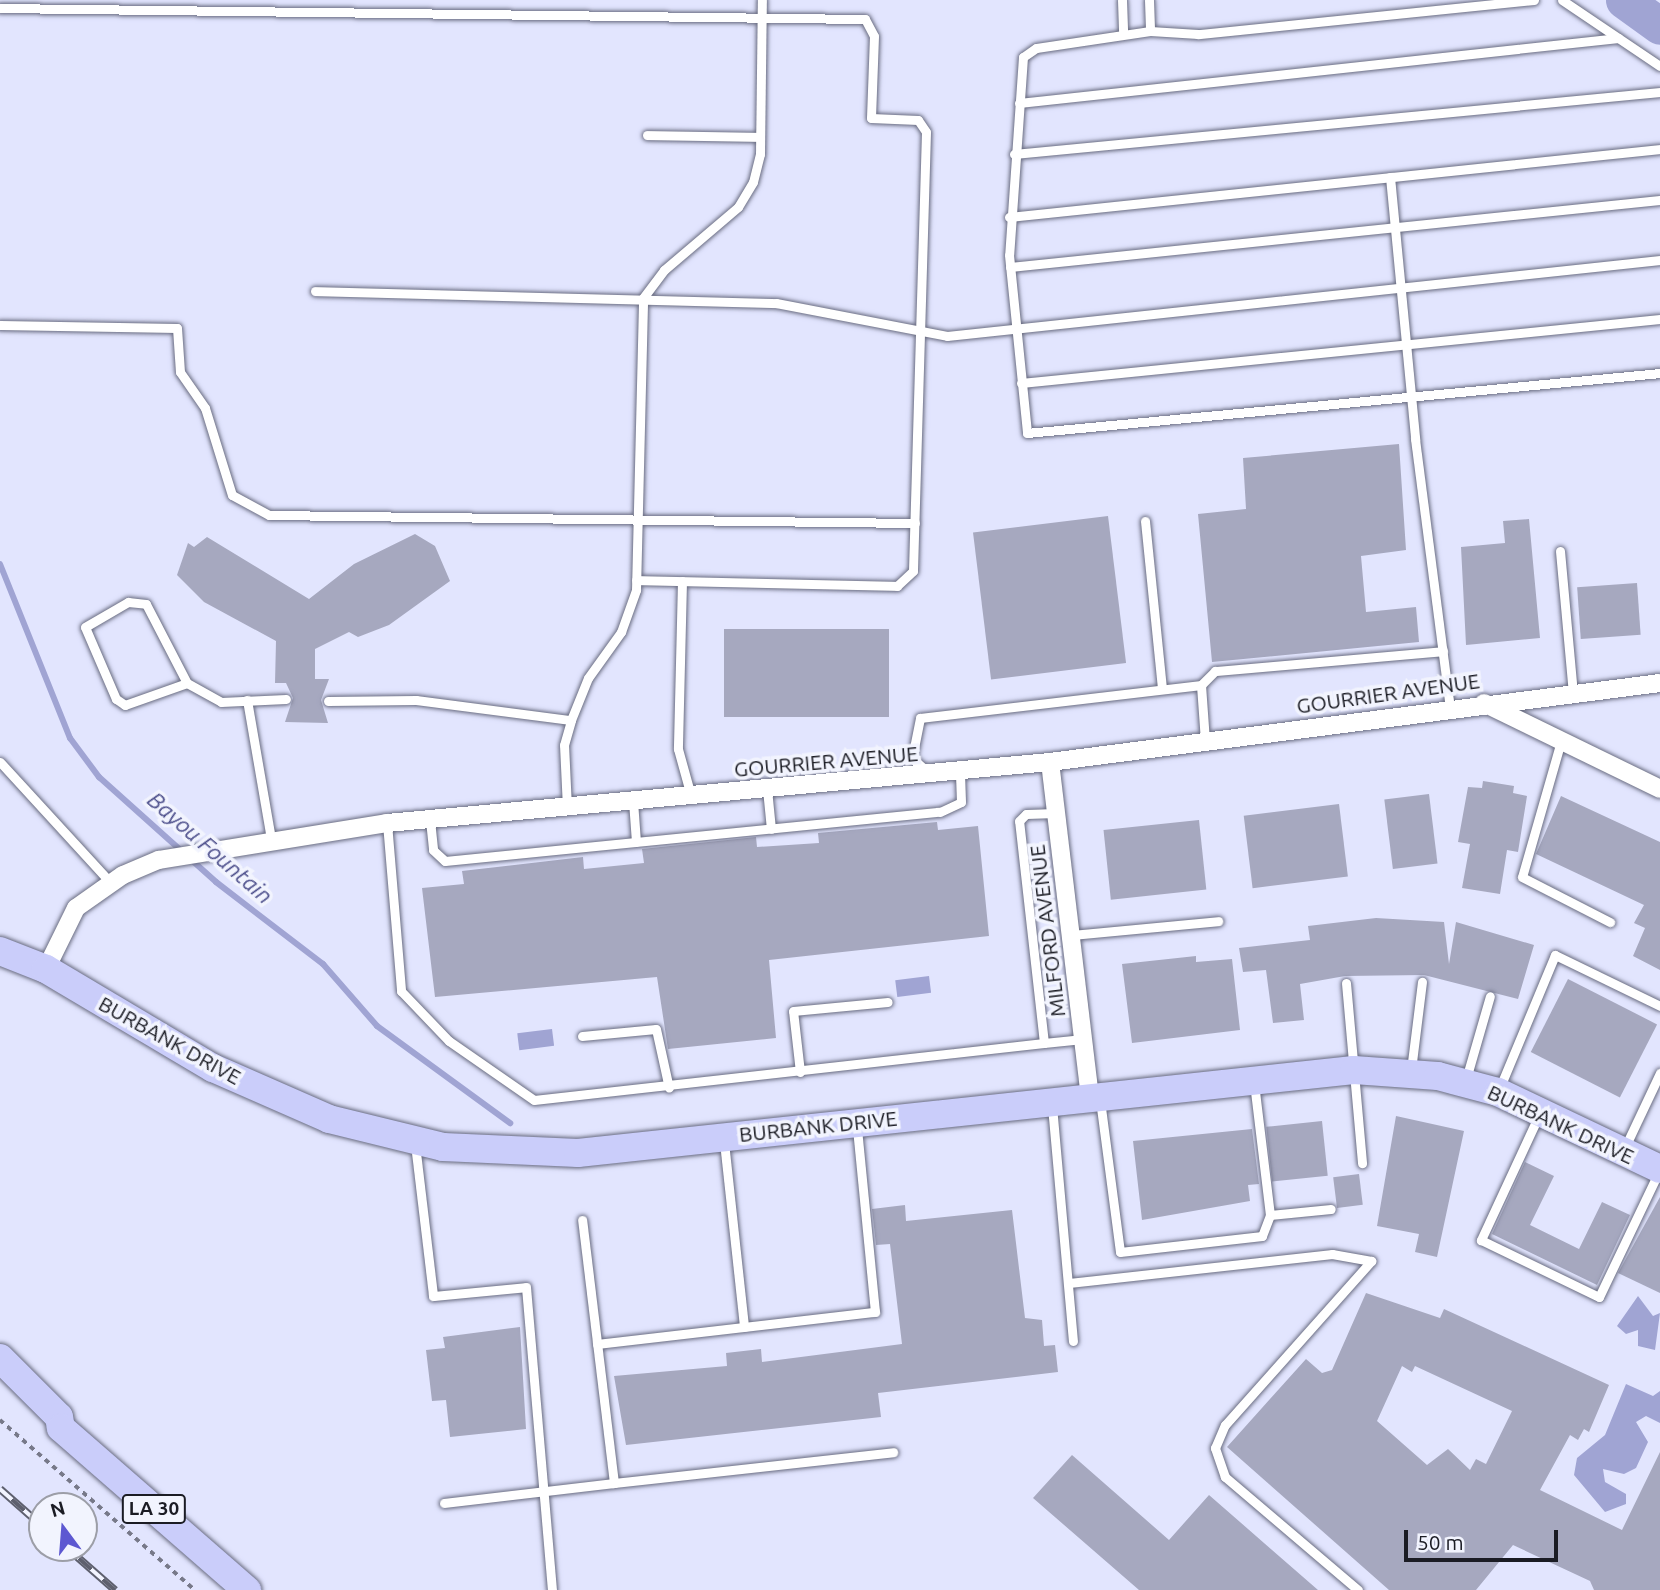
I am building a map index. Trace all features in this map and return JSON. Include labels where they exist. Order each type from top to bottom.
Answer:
[{"type":"main road","name":"BURBANK DRIVE","points":[[0,951],[46,969],[214,1068],[329,1119],[415,1143],[578,1153],[1094,1095],[1354,1070],[1410,1072],[1465,1082],[1498,1092],[1660,1169]]},
{"type":"main road","name":"LA 30","points":[[0,1358],[61,1427],[247,1590]]},
{"type":"main road","name":"LA 30","points":[[0,1385],[48,1427],[61,1427]]},
{"type":"street","name":"GOURRIER AVENUE","points":[[46,969],[76,908],[111,883],[159,860],[264,847],[387,823],[1050,762],[1484,703],[1660,683]]},
{"type":"street","points":[[1484,703],[1660,789]]},
{"type":"street","name":"MILFORD AVENUE","points":[[1050,762],[1083,1039],[1094,1095]]},
{"type":"lane","points":[[566,808],[563,755],[571,720],[588,678],[621,632],[636,580],[643,298],[664,270],[744,200],[756,173],[760,137],[761,0]]},
{"type":"lane","points":[[1122,0],[1123,34]]},
{"type":"lane","points":[[1149,0],[1150,31]]},
{"type":"lane","points":[[1534,0],[1198,34],[1150,31],[1123,34],[1036,48],[1023,57],[1009,217],[1014,329],[1027,433],[1039,434],[1660,373]]},
{"type":"lane","points":[[1562,0],[1660,66]]},
{"type":"lane","points":[[0,8],[865,19],[874,36],[871,118],[924,124],[922,330],[913,571],[897,586],[636,580]]},
{"type":"lane","points":[[1019,103],[1618,38]]},
{"type":"lane","points":[[1014,154],[1660,92]]},
{"type":"lane","points":[[647,135],[760,137]]},
{"type":"lane","points":[[1009,217],[1660,149]]},
{"type":"lane","points":[[1390,177],[1410,398],[1450,708]]},
{"type":"lane","points":[[1010,267],[1660,200]]},
{"type":"lane","points":[[315,291],[776,303],[947,336],[1660,260]]},
{"type":"lane","points":[[1021,383],[1660,319]]},
{"type":"lane","points":[[0,325],[177,328],[180,372],[205,408],[232,495],[269,515],[639,522],[915,523]]},
{"type":"lane","points":[[1145,521],[1162,688]]},
{"type":"lane","points":[[1560,551],[1573,693]]},
{"type":"lane","points":[[682,581],[678,748],[691,796]]},
{"type":"lane","points":[[187,683],[125,705],[116,699],[85,627],[128,602],[146,604],[187,683],[221,702],[286,699]]},
{"type":"lane","points":[[930,774],[912,758],[920,718],[1202,685],[1215,671],[1443,651]]},
{"type":"lane","points":[[1202,685],[1205,741]]},
{"type":"lane","points":[[247,700],[264,847]]},
{"type":"lane","points":[[328,701],[416,700],[571,720]]},
{"type":"lane","points":[[1561,741],[1522,877],[1610,922]]},
{"type":"lane","points":[[0,762],[111,883]]},
{"type":"lane","points":[[430,820],[433,849],[445,861],[940,812],[961,802],[960,771]]},
{"type":"lane","points":[[767,789],[771,829]]},
{"type":"lane","points":[[633,801],[636,842]]},
{"type":"lane","points":[[1044,1043],[1019,821],[1026,814],[1056,813]]},
{"type":"lane","points":[[387,823],[401,991],[449,1041],[534,1100],[669,1088],[1083,1039]]},
{"type":"lane","points":[[1070,935],[1218,920]]},
{"type":"lane","points":[[1498,1092],[1555,955],[1660,1006]]},
{"type":"lane","points":[[1410,1072],[1422,982]]},
{"type":"lane","points":[[1346,983],[1362,1163]]},
{"type":"lane","points":[[1465,1082],[1490,996]]},
{"type":"lane","points":[[800,1072],[793,1011],[888,1002]]},
{"type":"lane","points":[[582,1036],[656,1029],[669,1088]]},
{"type":"lane","points":[[1623,1151],[1660,1073]]},
{"type":"lane","points":[[1094,1095],[1119,1252],[1262,1236],[1270,1215],[1254,1079]]},
{"type":"lane","points":[[1051,1100],[1073,1341]]},
{"type":"lane","points":[[1541,1111],[1481,1240],[1599,1297],[1660,1169]]},
{"type":"lane","points":[[597,1344],[875,1312],[857,1122]]},
{"type":"lane","points":[[723,1137],[744,1327]]},
{"type":"lane","points":[[415,1143],[433,1296],[526,1287],[547,1491],[552,1590]]},
{"type":"lane","points":[[1270,1215],[1331,1209]]},
{"type":"lane","points":[[582,1220],[614,1483]]},
{"type":"lane","points":[[1069,1283],[1332,1254],[1371,1261],[1225,1425],[1214,1448],[1225,1477],[1358,1590]]},
{"type":"lane","points":[[444,1503],[892,1452]]},
{"type":"path","points":[[0,1420],[195,1590]]},
{"type":"water","points":[[929,976],[931,993],[897,997],[895,980]]},
{"type":"water","points":[[552,1029],[554,1046],[519,1050],[517,1033]]},
{"type":"water","points":[[1638,1296],[1653,1316],[1660,1313],[1655,1350],[1638,1346],[1638,1330],[1626,1334],[1617,1326]]},
{"type":"water","points":[[1626,1384],[1653,1396],[1660,1391],[1660,1423],[1646,1416],[1636,1422],[1648,1442],[1636,1468],[1624,1474],[1603,1469],[1605,1482],[1626,1494],[1626,1504],[1605,1512],[1574,1475],[1577,1458],[1605,1435]]},
{"type":"building","points":[[1399,444],[1406,550],[1361,556],[1366,612],[1416,607],[1419,642],[1212,662],[1198,514],[1246,509],[1243,458]]},
{"type":"building","points":[[1108,516],[1126,663],[991,679],[973,533]]},
{"type":"building","points":[[1529,519],[1540,638],[1466,645],[1461,547],[1505,543],[1503,521]]},
{"type":"building","points":[[415,534],[435,546],[450,581],[389,625],[358,637],[349,632],[315,649],[315,679],[329,679],[321,700],[328,723],[285,722],[293,698],[286,683],[275,683],[276,641],[204,602],[177,575],[188,543],[194,547],[207,537],[309,599],[354,564]]},
{"type":"building","points":[[1637,583],[1641,635],[1581,639],[1577,587]]},
{"type":"building","points":[[724,629],[889,629],[889,717],[724,717]]},
{"type":"building","points":[[1483,781],[1514,786],[1513,793],[1527,796],[1518,852],[1507,850],[1500,894],[1462,888],[1470,844],[1458,842],[1468,787],[1482,788]]},
{"type":"building","points":[[1429,794],[1438,863],[1393,869],[1384,799]]},
{"type":"building","points":[[1561,796],[1660,842],[1660,970],[1633,956],[1645,928],[1634,923],[1644,905],[1536,854]]},
{"type":"building","points":[[1339,804],[1348,876],[1253,888],[1244,816]]},
{"type":"building","points":[[1199,820],[1206,890],[1111,900],[1104,830]]},
{"type":"building","points":[[937,822],[938,830],[978,826],[989,936],[769,960],[776,1038],[668,1049],[657,977],[435,997],[422,888],[464,884],[462,871],[583,857],[584,869],[644,863],[642,849],[756,837],[757,847],[819,843],[818,833]]},
{"type":"building","points":[[1376,918],[1444,922],[1449,964],[1456,922],[1534,945],[1518,999],[1424,975],[1345,976],[1300,984],[1304,1020],[1273,1023],[1266,970],[1243,972],[1239,948],[1310,940],[1308,926]]},
{"type":"building","points":[[1196,956],[1196,962],[1232,959],[1240,1030],[1132,1043],[1122,964]]},
{"type":"building","points":[[1568,979],[1657,1024],[1620,1097],[1531,1052]]},
{"type":"building","points":[[1396,1116],[1464,1131],[1437,1257],[1415,1252],[1419,1234],[1377,1226]]},
{"type":"building","points":[[1322,1121],[1328,1176],[1272,1182],[1266,1127]]},
{"type":"building","points":[[1252,1129],[1259,1184],[1248,1185],[1250,1201],[1142,1220],[1133,1141]]},
{"type":"building","points":[[1525,1162],[1554,1176],[1530,1225],[1579,1249],[1602,1202],[1630,1215],[1597,1285],[1492,1234]]},
{"type":"building","points":[[1359,1174],[1363,1205],[1337,1208],[1333,1177]]},
{"type":"building","points":[[1660,1197],[1660,1293],[1618,1273]]},
{"type":"building","points":[[905,1205],[906,1221],[1012,1210],[1025,1318],[1042,1320],[1044,1346],[1055,1345],[1058,1372],[878,1393],[881,1417],[626,1445],[614,1376],[727,1366],[726,1353],[761,1349],[762,1362],[902,1344],[890,1244],[876,1245],[872,1209]]},
{"type":"building","points":[[1366,1293],[1440,1318],[1444,1309],[1609,1385],[1589,1432],[1584,1429],[1578,1440],[1570,1435],[1540,1490],[1622,1530],[1660,1452],[1660,1590],[1594,1590],[1590,1581],[1513,1545],[1476,1590],[1389,1590],[1227,1447],[1306,1359],[1322,1373],[1332,1370]],"holes":[[[1402,1366],[1412,1372],[1415,1366],[1512,1411],[1486,1464],[1476,1459],[1470,1470],[1448,1449],[1427,1465],[1377,1421]]]},
{"type":"building","points":[[520,1327],[526,1429],[450,1437],[446,1400],[432,1401],[426,1350],[445,1348],[443,1337]]},
{"type":"building","points":[[1072,1455],[1169,1540],[1209,1495],[1318,1590],[1139,1590],[1033,1498]]},
{"type":"waterway","points":[[1624,0],[1660,26]]},
{"type":"waterway","name":"Bayou Fountain","points":[[0,564],[70,738],[99,777],[216,882],[323,964],[377,1026],[510,1123]]},
{"type":"railway","points":[[0,1489],[28,1514]]},
{"type":"railway","points":[[83,1562],[115,1590]]}]
